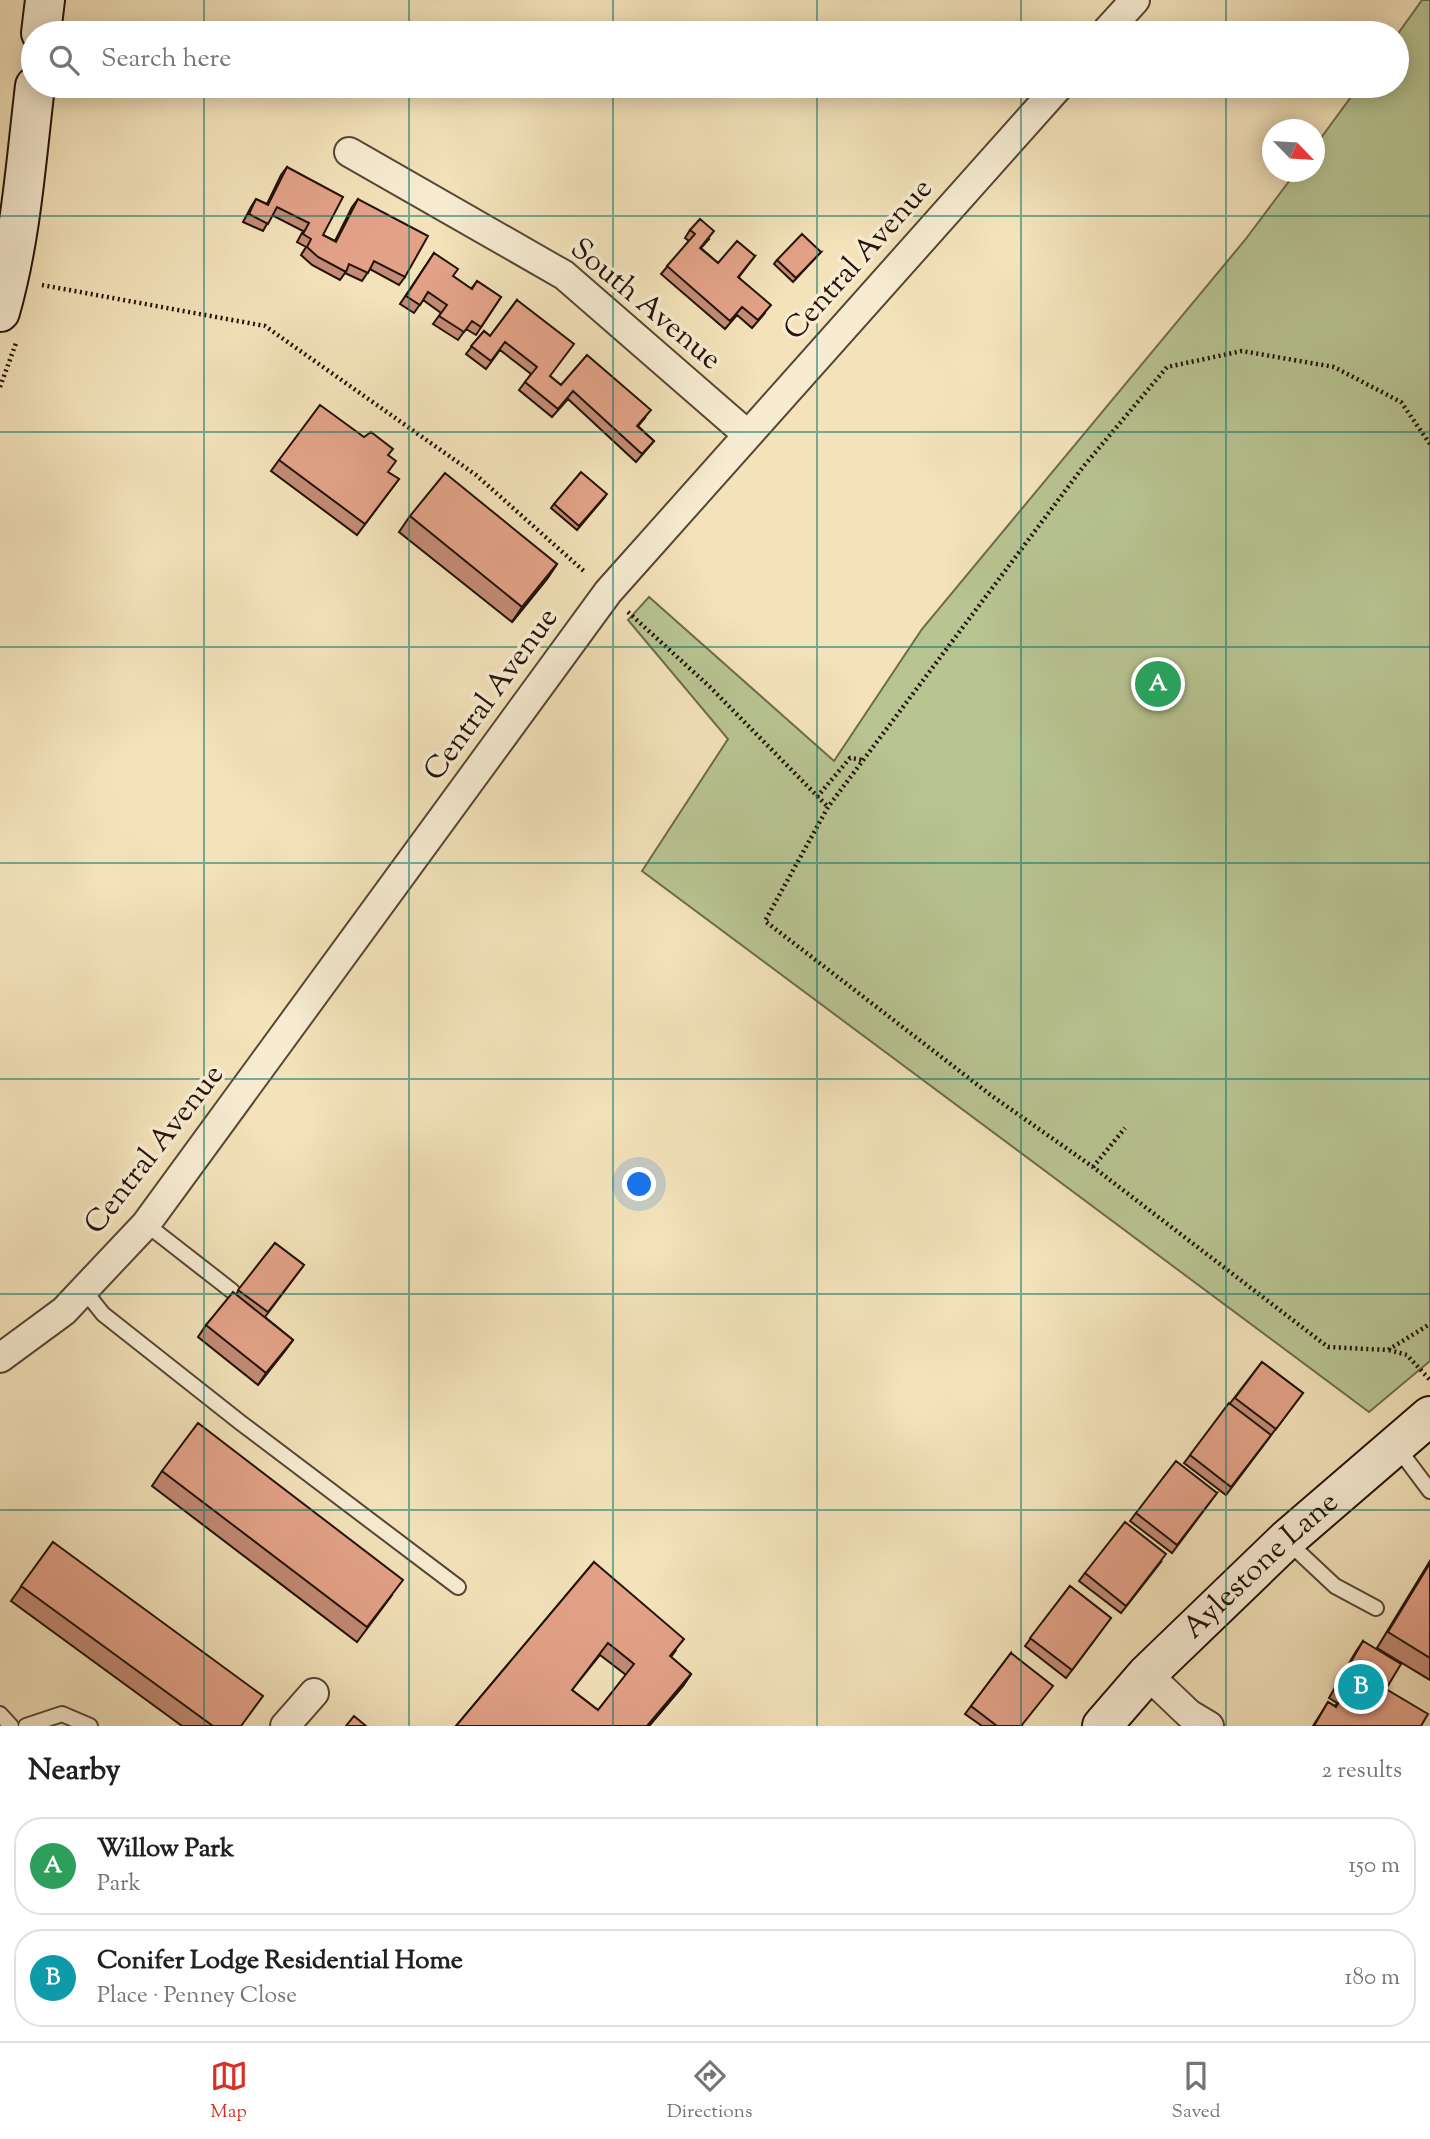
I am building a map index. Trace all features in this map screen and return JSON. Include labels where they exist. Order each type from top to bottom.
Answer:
[{"type":"main road","points":[[42,21],[45,0]]},
{"type":"main road","points":[[11,291],[34,98]]},
{"type":"main road","name":"Aylestone Lane","points":[[1102,1726],[1147,1674],[1286,1540],[1430,1416]]},
{"type":"street","points":[[1116,21],[1135,0]]},
{"type":"street","name":"Central Avenue","points":[[0,1357],[64,1311],[146,1224],[608,592],[1048,98]]},
{"type":"street","name":"South Avenue","points":[[349,152],[564,275],[748,435]]},
{"type":"street","points":[[1147,1674],[1189,1714],[1209,1726]]},
{"type":"street","points":[[285,1726],[314,1693]]},
{"type":"lane","points":[[146,1224],[232,1291]]},
{"type":"lane","points":[[84,1290],[103,1314],[145,1348],[458,1587]]},
{"type":"lane","points":[[1396,1446],[1430,1491]]},
{"type":"lane","points":[[1286,1540],[1335,1586],[1376,1608]]},
{"type":"lane","points":[[0,1714],[11,1726]]},
{"type":"lane","points":[[26,1726],[62,1714],[89,1726]]},
{"type":"path","points":[[11,291],[48,285],[265,326],[475,475],[608,592],[709,687],[828,807]]},
{"type":"path","points":[[1430,444],[1401,402],[1334,368],[1242,351],[1167,367],[1083,467],[828,807],[765,921],[992,1096],[1093,1167],[1328,1347],[1400,1351],[1430,1380]]},
{"type":"path","points":[[817,797],[850,758],[863,761]]},
{"type":"path","points":[[1093,1167],[1125,1128]]},
{"type":"path","points":[[1388,1350],[1430,1324]]},
{"type":"green space","points":[[1422,0],[1430,0],[1430,1361],[1369,1412],[642,871],[728,739],[628,620],[649,597],[834,761],[922,629],[1245,240],[1288,182],[1325,182],[1325,132],[1350,98],[1409,98],[1409,21]]},
{"type":"building","points":[[287,167],[343,197],[323,235],[336,242],[358,199],[428,236],[405,277],[374,261],[368,273],[349,264],[346,272],[318,257],[307,247],[311,239],[303,234],[309,223],[277,207],[268,224],[249,214],[256,199],[268,205]]},
{"type":"building","points":[[700,219],[714,231],[700,248],[718,263],[737,241],[755,256],[738,277],[771,305],[758,320],[742,307],[730,321],[667,266],[695,234],[690,230]]},
{"type":"building","points":[[802,234],[821,252],[796,278],[777,260]]},
{"type":"building","points":[[434,253],[458,269],[453,276],[472,289],[477,281],[501,297],[481,327],[472,321],[464,332],[439,316],[447,305],[428,292],[420,305],[406,296]]},
{"type":"building","points":[[517,300],[574,344],[550,376],[561,385],[587,355],[651,410],[637,426],[654,441],[642,454],[573,391],[558,409],[525,382],[537,367],[505,342],[491,361],[471,346],[484,331],[490,336]]},
{"type":"building","points":[[320,405],[364,437],[371,432],[393,449],[388,455],[396,461],[388,472],[399,479],[365,524],[279,460]]},
{"type":"building","points":[[581,472],[607,494],[579,526],[554,504]]},
{"type":"building","points":[[445,473],[557,564],[522,607],[410,516]]},
{"type":"building","points":[[275,1243],[304,1265],[268,1312],[238,1290]]},
{"type":"building","points":[[233,1292],[293,1340],[266,1373],[206,1325]]},
{"type":"building","points":[[1262,1362],[1303,1393],[1276,1429],[1235,1398]]},
{"type":"building","points":[[1229,1403],[1271,1435],[1231,1487],[1190,1455]]},
{"type":"building","points":[[198,1423],[403,1580],[367,1627],[162,1471]]},
{"type":"building","points":[[1176,1461],[1217,1493],[1177,1545],[1136,1513]]},
{"type":"building","points":[[1125,1522],[1166,1554],[1126,1606],[1085,1573]]},
{"type":"building","points":[[53,1542],[263,1696],[241,1726],[213,1726],[21,1586]]},
{"type":"building","points":[[594,1562],[684,1639],[670,1656],[691,1674],[647,1726],[456,1726]],"holes":[[[608,1643],[634,1664],[598,1710],[572,1690]]]},
{"type":"building","points":[[1430,1563],[1430,1658],[1388,1632]]},
{"type":"building","points":[[1070,1586],[1111,1618],[1072,1670],[1030,1638]]},
{"type":"building","points":[[1363,1641],[1401,1664],[1386,1689],[1428,1714],[1421,1726],[1314,1726],[1328,1702],[1336,1707],[1345,1691],[1337,1686]]},
{"type":"building","points":[[1011,1653],[1053,1686],[1021,1726],[997,1726],[971,1706]]},
{"type":"building","points":[[354,1716],[366,1726],[346,1726]]},
{"type":"place","name":"Willow Park","points":[[1158,684]]},
{"type":"place","name":"Conifer Lodge Residential Home","points":[[1361,1687]]}]
